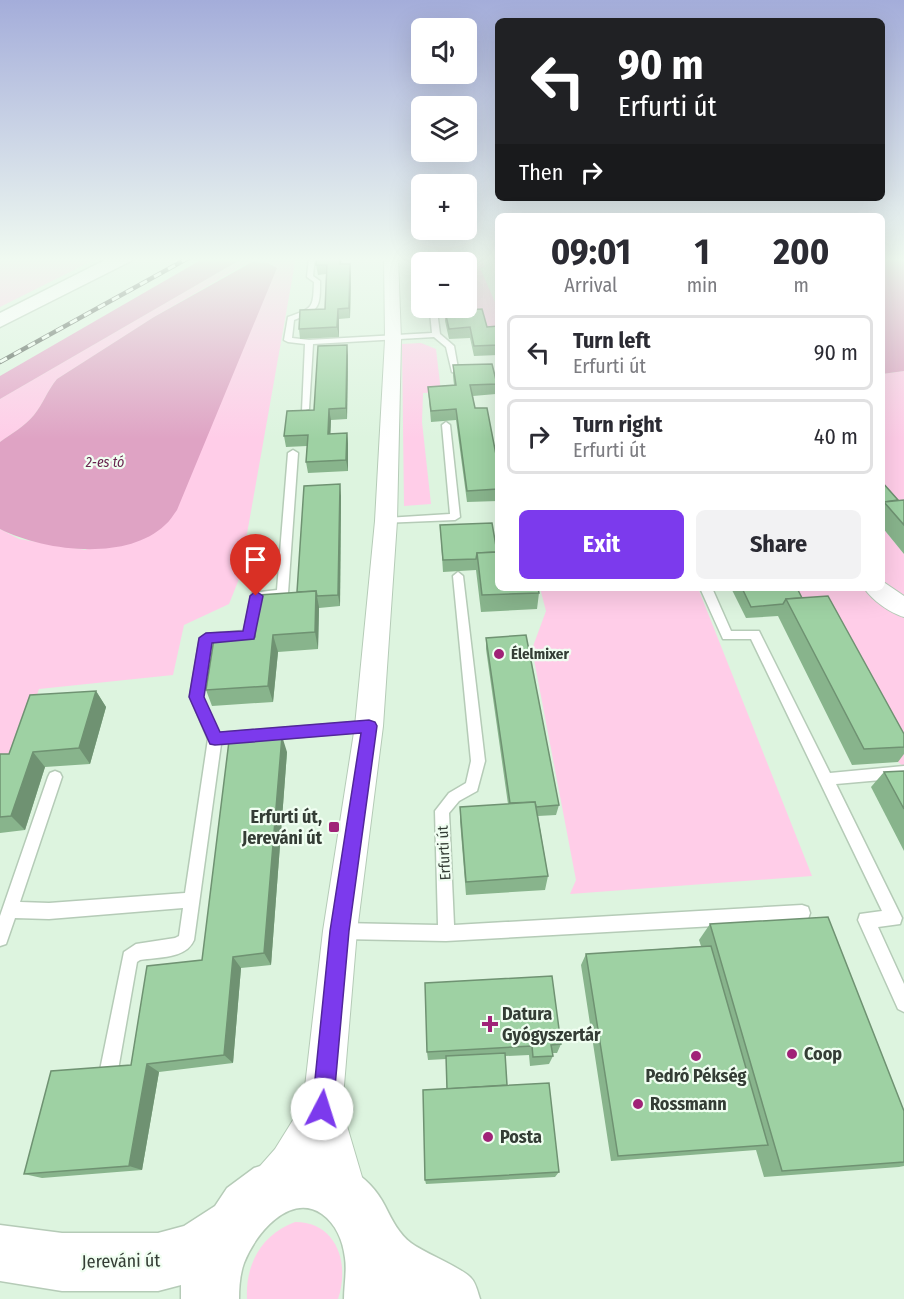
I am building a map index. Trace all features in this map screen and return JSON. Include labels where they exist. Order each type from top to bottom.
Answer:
[{"type":"street","points":[[373,1299],[376,1278],[372,1242],[362,1215],[346,1194],[322,1109],[340,931],[369,726],[386,521],[392,318]]},
{"type":"street","points":[[880,591],[904,608]]},
{"type":"street","points":[[210,1299],[217,1257],[249,1208],[290,1164],[322,1109]]},
{"type":"street","name":"Jereváni út","points":[[0,1253],[62,1262],[158,1262],[176,1259],[204,1246],[249,1208],[287,1182],[308,1179],[328,1184],[346,1194]]},
{"type":"street","points":[[372,1242],[390,1263],[451,1299]]},
{"type":"lane","points":[[295,318],[291,319],[288,340],[309,342],[436,335],[450,346],[456,372]]},
{"type":"lane","points":[[434,318],[436,335]]},
{"type":"lane","points":[[305,409],[309,342]]},
{"type":"lane","points":[[386,521],[455,517],[446,425]]},
{"type":"lane","points":[[109,1070],[130,958],[136,952],[178,945],[186,940],[215,739],[196,697],[206,638],[249,635],[256,596],[282,593],[293,453]]},
{"type":"lane","name":"Erfurti út","points":[[446,933],[442,811],[454,797],[472,787],[478,761],[458,576]]},
{"type":"lane","points":[[707,591],[727,636],[755,634],[894,918],[866,920],[904,1003]]},
{"type":"lane","points":[[215,739],[369,726]]},
{"type":"lane","points":[[827,779],[904,772]]},
{"type":"lane","points":[[0,938],[55,777]]},
{"type":"lane","points":[[10,910],[49,910],[192,900]]},
{"type":"lane","points":[[340,931],[446,933],[802,913]]},
{"type":"shaded area","points":[[101,318],[140,318],[0,399],[0,376]]},
{"type":"shaded area","points":[[140,318],[153,318],[57,379],[34,415],[0,442],[0,399]]},
{"type":"shaded area","points":[[244,318],[285,318],[239,579],[229,604],[184,625],[173,675],[39,689],[12,764],[0,765],[0,529],[19,539],[86,550]]},
{"type":"shaded area","points":[[444,318],[495,318],[495,336],[445,321]]},
{"type":"shaded area","points":[[421,343],[436,349],[441,392],[423,393],[422,422],[431,504],[404,506],[402,344]]},
{"type":"shaded area","points":[[904,371],[904,515],[885,493],[885,374]]},
{"type":"shaded area","points":[[885,531],[904,554],[904,767],[898,762],[788,591],[885,591]]},
{"type":"shaded area","points":[[541,591],[699,591],[812,876],[570,894],[576,880],[532,649],[546,611]]},
{"type":"shaded area","points":[[295,1222],[321,1229],[337,1247],[342,1272],[338,1299],[247,1299],[249,1274],[258,1252],[273,1234]]},
{"type":"water","name":"2-es tó","points":[[153,318],[256,318],[177,510],[167,523],[149,537],[129,544],[107,548],[61,547],[18,537],[0,529],[0,442],[34,415],[57,379]]},
{"type":"water","points":[[885,318],[904,318],[904,371],[885,374]]},
{"type":"building","points":[[300,318],[338,318],[337,327],[299,329]]},
{"type":"building","points":[[447,318],[484,318],[487,327],[495,326],[495,345],[474,346],[470,327],[449,329]]},
{"type":"building","points":[[347,345],[346,408],[329,409],[328,434],[347,433],[346,460],[306,462],[308,435],[284,436],[287,411],[314,410],[318,346]]},
{"type":"building","points":[[492,364],[495,384],[470,385],[475,408],[487,408],[495,449],[495,489],[467,491],[456,409],[431,411],[428,387],[456,385],[453,365]]},
{"type":"building","points":[[340,484],[338,595],[317,596],[316,591],[297,592],[304,486]]},
{"type":"building","points":[[885,485],[898,500],[885,502]]},
{"type":"building","points":[[904,500],[904,525],[885,503]]},
{"type":"building","points":[[492,523],[495,552],[477,553],[476,559],[443,560],[440,525]]},
{"type":"building","points":[[495,552],[495,591],[539,591],[539,593],[482,595],[477,553]]},
{"type":"building","points":[[316,591],[315,632],[273,635],[268,686],[206,690],[214,639],[255,637],[259,595]]},
{"type":"building","points":[[743,591],[798,591],[802,598],[786,599],[783,604],[751,607]]},
{"type":"building","points":[[828,596],[904,734],[904,747],[864,749],[786,599]]},
{"type":"building","points":[[526,635],[559,805],[536,807],[535,802],[510,803],[486,638]]},
{"type":"building","points":[[96,691],[79,748],[33,752],[11,816],[0,817],[0,754],[9,754],[30,695]]},
{"type":"building","points":[[282,736],[264,953],[233,957],[224,1055],[147,1064],[129,1166],[24,1174],[51,1071],[131,1065],[147,966],[202,960],[229,741]]},
{"type":"building","points":[[904,771],[904,809],[884,772]]},
{"type":"building","points":[[535,802],[548,876],[466,882],[460,807]]},
{"type":"building","name":"Coop","points":[[828,917],[904,1111],[904,1162],[782,1171],[710,924]]},
{"type":"building","points":[[711,946],[768,1145],[618,1156],[586,954]]},
{"type":"building","name":"Datura Gyógyszertár","points":[[552,976],[561,1044],[551,1045],[553,1056],[533,1057],[532,1046],[427,1052],[425,983]]},
{"type":"building","points":[[505,1053],[507,1085],[447,1089],[446,1056]]},
{"type":"building","name":"Posta","points":[[549,1083],[559,1172],[425,1180],[423,1090]]},
{"type":"railway","points":[[0,362],[80,318]]},
{"type":"place","name":"Élelmixer","points":[[499,654]]},
{"type":"place","name":"Erfurti út, Jereváni út","points":[[334,827]]},
{"type":"place","name":"Datura Gyógyszertár","points":[[490,1024]]},
{"type":"place","name":"Coop","points":[[792,1054]]},
{"type":"place","name":"Pedró Pékség","points":[[696,1056]]},
{"type":"place","name":"Rossmann","points":[[638,1104]]},
{"type":"place","name":"Posta","points":[[488,1137]]},
{"type":"route","points":[[256,596],[249,635],[206,638],[196,697],[215,739],[369,726],[334,978],[322,1109]]}]
